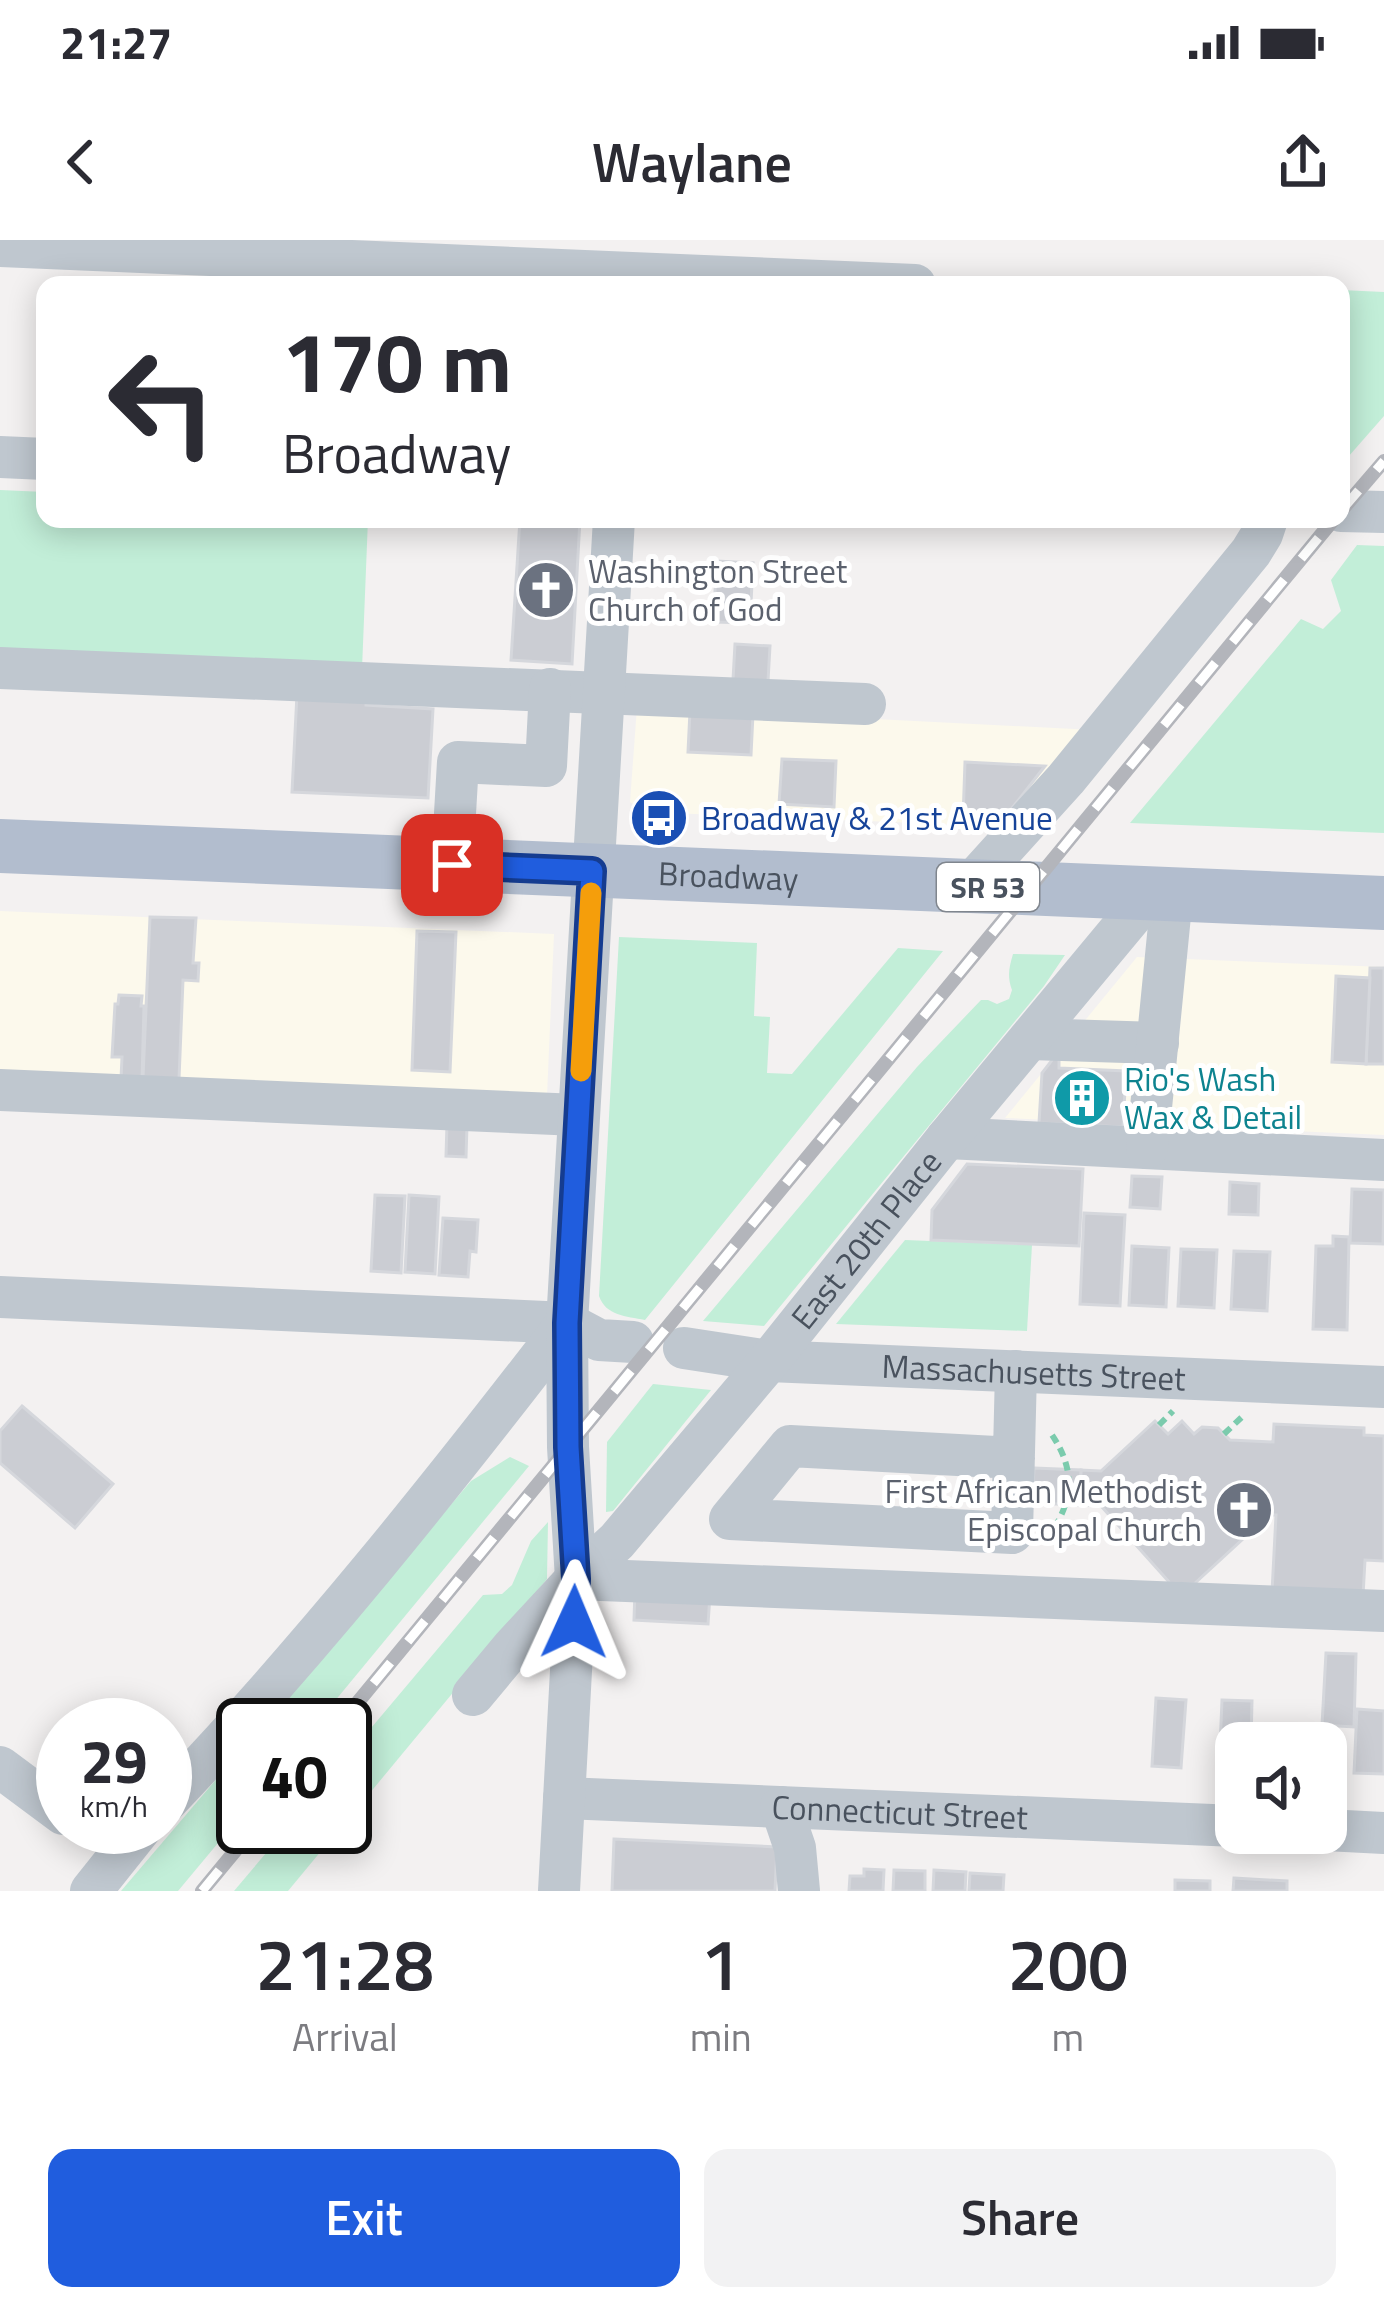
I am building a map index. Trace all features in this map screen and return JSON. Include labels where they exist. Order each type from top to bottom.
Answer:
[{"type":"main road","name":"Broadway","points":[[0,846],[1384,904]]},
{"type":"street","points":[[0,246],[630,265],[787,276]]},
{"type":"street","points":[[0,457],[36,459]]},
{"type":"street","points":[[1350,511],[1384,512]]},
{"type":"street","points":[[559,1891],[576,1579],[567,1323],[613,528]]},
{"type":"street","points":[[969,886],[1066,779],[1251,552],[1264,528]]},
{"type":"street","points":[[0,668],[603,708],[865,704]]},
{"type":"street","points":[[546,766],[549,705]]},
{"type":"street","points":[[452,865],[458,762],[599,769]]},
{"type":"street","points":[[1148,1148],[1158,1043],[1161,894]]},
{"type":"street","name":"East 20th Place","points":[[473,1694],[576,1579],[617,1541],[1030,1039],[1161,894]]},
{"type":"street","points":[[1030,1039],[1158,1043]]},
{"type":"street","points":[[0,1090],[578,1115]]},
{"type":"street","points":[[947,1138],[1384,1160]]},
{"type":"street","points":[[0,1297],[567,1323],[599,1340],[633,1342]]},
{"type":"street","points":[[192,1775],[431,1498],[567,1323]]},
{"type":"street","name":"Massachusetts Street","points":[[684,1348],[769,1361],[1384,1387]]},
{"type":"street","points":[[1013,1458],[790,1446],[730,1519],[1026,1540],[1013,1458],[1016,1371]]},
{"type":"street","points":[[576,1579],[1384,1611]]},
{"type":"street","points":[[0,1767],[36,1794]]},
{"type":"street","name":"Connecticut Street","points":[[564,1798],[1215,1825]]},
{"type":"street","points":[[781,1807],[795,1848],[799,1891]]},
{"type":"street","points":[[1347,1831],[1384,1833]]},
{"type":"street","points":[[91,1891],[120,1854]]},
{"type":"path","points":[[1159,1425],[1173,1411]]},
{"type":"path","points":[[1224,1434],[1245,1414]]},
{"type":"path","points":[[1026,1540],[1064,1510],[1069,1485],[1061,1448],[1043,1424]]},
{"type":"shaded area","points":[[637,707],[1094,730],[1015,827],[644,812],[630,802]]},
{"type":"shaded area","points":[[0,911],[554,934],[547,1096],[0,1073]]},
{"type":"shaded area","points":[[1137,957],[1384,967],[1384,1135],[1005,1118]]},
{"type":"green space","points":[[1350,290],[1384,292],[1384,416],[1350,455]]},
{"type":"green space","points":[[0,490],[36,492],[36,528],[368,528],[362,669],[0,651]]},
{"type":"green space","points":[[1357,545],[1384,546],[1384,833],[1130,823],[1301,619],[1323,629],[1341,611],[1331,580]]},
{"type":"green space","points":[[619,937],[757,943],[754,1016],[770,1017],[767,1073],[792,1074],[898,948],[943,951],[645,1320],[612,1311],[599,1296]]},
{"type":"green space","points":[[1013,954],[1065,955],[764,1326],[703,1321],[917,1067],[981,1000],[997,1004],[1009,999]]},
{"type":"green space","points":[[905,1240],[1032,1245],[1027,1331],[836,1324]]},
{"type":"green space","points":[[653,1384],[711,1390],[613,1511],[606,1512],[607,1442]]},
{"type":"green space","points":[[510,1457],[529,1466],[337,1698],[286,1698],[471,1481]]},
{"type":"green space","points":[[548,1522],[547,1579],[372,1790],[372,1727],[483,1595],[502,1594],[512,1585],[531,1541]]},
{"type":"green space","points":[[216,1780],[216,1845],[178,1891],[121,1891],[153,1854],[192,1854],[192,1808]]},
{"type":"green space","points":[[265,1854],[319,1854],[288,1891],[234,1891]]},
{"type":"building","name":"Washington Street Church of God","points":[[519,528],[580,528],[572,664],[511,660]]},
{"type":"building","points":[[716,561],[753,563],[750,623],[714,622]]},
{"type":"building","points":[[735,644],[770,646],[768,681],[733,680]]},
{"type":"building","points":[[297,694],[433,709],[428,798],[292,792]]},
{"type":"building","points":[[690,711],[753,714],[751,755],[688,752]]},
{"type":"building","points":[[782,759],[836,761],[834,807],[779,804]]},
{"type":"building","points":[[965,762],[1045,766],[1002,821],[963,819]]},
{"type":"building","points":[[150,917],[196,918],[193,963],[199,963],[198,981],[183,980],[179,1079],[143,1077]]},
{"type":"building","points":[[417,931],[456,932],[450,1072],[412,1070]]},
{"type":"building","points":[[1370,968],[1384,968],[1384,1064],[1366,1064]]},
{"type":"building","points":[[1336,976],[1370,978],[1366,1064],[1332,1062]]},
{"type":"building","points":[[119,995],[142,996],[142,1080],[121,1079],[122,1057],[112,1057]]},
{"type":"building","name":"Rio's Wash Wax & Detail","points":[[1056,1055],[1059,1068],[1126,1071],[1123,1127],[1039,1123],[1042,1073]]},
{"type":"building","points":[[447,1124],[467,1125],[466,1157],[446,1156]]},
{"type":"building","points":[[967,1164],[1083,1169],[1079,1246],[931,1240],[932,1210]]},
{"type":"building","points":[[1132,1176],[1162,1177],[1160,1209],[1130,1207]]},
{"type":"building","points":[[1230,1182],[1259,1184],[1258,1215],[1229,1214]]},
{"type":"building","points":[[1352,1189],[1384,1190],[1383,1244],[1350,1243]]},
{"type":"building","points":[[375,1195],[405,1196],[401,1273],[371,1271]]},
{"type":"building","points":[[409,1195],[439,1197],[435,1274],[405,1272]]},
{"type":"building","points":[[1084,1213],[1125,1215],[1120,1306],[1080,1304]]},
{"type":"building","points":[[443,1218],[478,1220],[468,1277],[439,1275]]},
{"type":"building","points":[[1333,1236],[1349,1237],[1347,1330],[1313,1329],[1316,1246],[1333,1246]]},
{"type":"building","points":[[1132,1246],[1169,1248],[1166,1307],[1129,1305]]},
{"type":"building","points":[[1181,1249],[1217,1250],[1214,1308],[1178,1306]]},
{"type":"building","points":[[1234,1251],[1270,1252],[1267,1311],[1231,1309]]},
{"type":"building","points":[[22,1406],[113,1484],[75,1528],[0,1463],[0,1431]]},
{"type":"building","name":"First African Methodist Episcopal Church","points":[[1155,1421],[1168,1434],[1182,1421],[1194,1434],[1202,1427],[1218,1428],[1230,1440],[1273,1442],[1274,1424],[1364,1428],[1364,1435],[1384,1436],[1384,1561],[1365,1560],[1363,1596],[1272,1592],[1276,1515],[1269,1515],[1194,1584],[1170,1583],[1101,1506],[1079,1505],[1081,1470],[1101,1471]]},
{"type":"building","points":[[1034,1468],[1081,1470],[1079,1505],[1032,1503]]},
{"type":"building","points":[[635,1590],[710,1595],[708,1624],[634,1620]]},
{"type":"building","points":[[1326,1653],[1356,1654],[1354,1727],[1347,1727],[1347,1722],[1322,1722]]},
{"type":"building","points":[[1156,1698],[1186,1700],[1181,1768],[1152,1766]]},
{"type":"building","points":[[1222,1700],[1252,1701],[1252,1722],[1221,1722]]},
{"type":"building","points":[[1357,1709],[1384,1711],[1384,1774],[1354,1773]]},
{"type":"building","points":[[614,1839],[777,1847],[775,1891],[612,1891]]},
{"type":"building","points":[[864,1869],[884,1870],[883,1891],[849,1891],[850,1876],[864,1876]]},
{"type":"building","points":[[894,1870],[925,1871],[925,1891],[893,1891]]},
{"type":"building","points":[[934,1870],[966,1872],[965,1891],[933,1891]]},
{"type":"building","points":[[970,1873],[1004,1875],[1003,1891],[969,1891]]},
{"type":"building","points":[[1234,1878],[1287,1881],[1287,1891],[1233,1891]]},
{"type":"building","points":[[1175,1880],[1210,1881],[1210,1891],[1175,1891]]},
{"type":"railway","points":[[1350,501],[1384,461]]},
{"type":"railway","points":[[361,1698],[1327,528]]},
{"type":"railway","points":[[202,1891],[233,1854]]},
{"type":"slow traffic","points":[[581,1071],[591,893]]},
{"type":"place","name":"Washington Street Church of God","points":[[546,590]]},
{"type":"place","name":"Broadway & 21st Avenue","points":[[659,818]]},
{"type":"place","name":"Rio's Wash Wax & Detail","points":[[1082,1098]]},
{"type":"place","name":"First African Methodist Episcopal Church","points":[[1244,1510]]},
{"type":"route","points":[[452,865],[592,871],[567,1323],[574,1622]]}]
